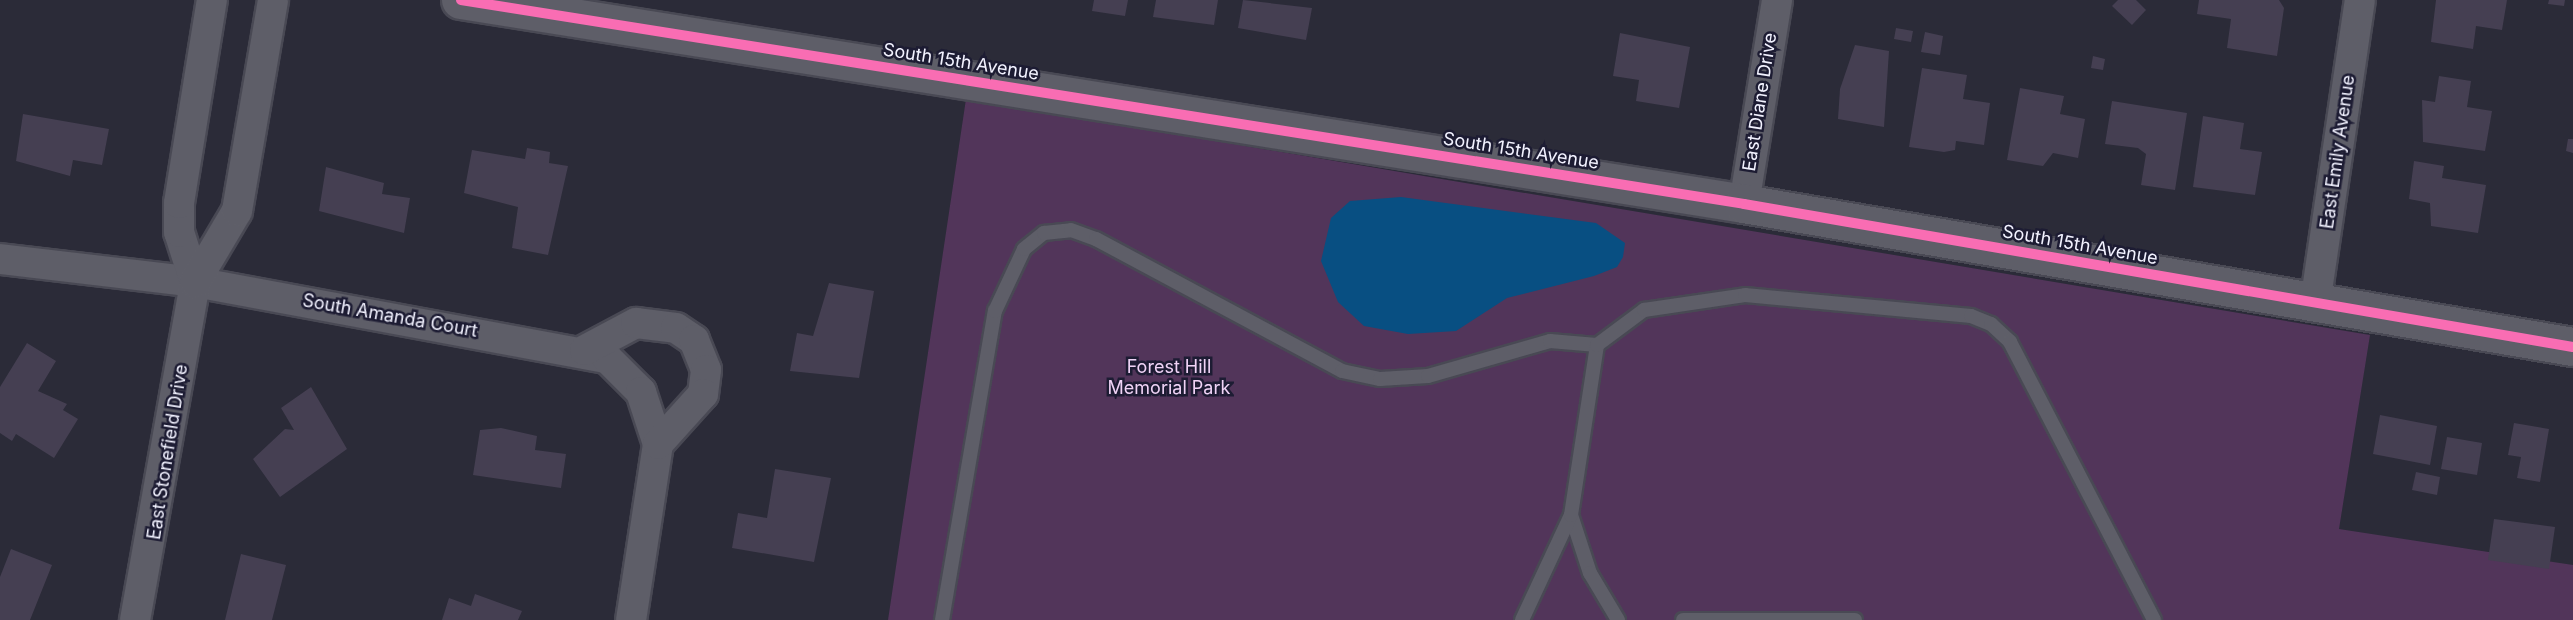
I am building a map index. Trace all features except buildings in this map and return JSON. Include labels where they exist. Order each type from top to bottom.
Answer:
[{"type":"street","name":"East Stonefield Drive","points":[[195,282],[178,232],[179,203],[212,0]]},
{"type":"street","name":"East Stonefield Drive","points":[[135,620],[195,282],[237,211],[273,0]]},
{"type":"street","name":"South 15th Avenue","points":[[461,0],[1744,204],[2315,304],[2573,346]]},
{"type":"street","name":"East Diane Drive","points":[[1744,204],[1777,0]]},
{"type":"street","name":"East Emily Avenue","points":[[2315,304],[2360,0]]},
{"type":"street","name":"South Amanda Court","points":[[0,259],[195,282],[585,350],[607,358],[641,392],[658,444],[631,620]]},
{"type":"street","points":[[585,350],[636,323],[676,328],[694,340],[706,370],[703,394],[658,444]]},
{"type":"lane","points":[[942,620],[995,311],[1024,249],[1044,233],[1071,230],[1096,239],[1342,371],[1380,379],[1428,376],[1550,341],[1597,345],[1644,310],[1745,295],[1957,314],[1991,324],[2010,342],[2026,383],[2154,620]]},
{"type":"lane","points":[[1522,620],[1571,515],[1597,345]]},
{"type":"lane","points":[[1571,515],[1590,573],[1618,620]]},
{"type":"lane","points":[[1683,620],[1855,620]]},
{"type":"green space","name":"Forest Hill Memorial Park","points":[[966,99],[2370,335],[2339,529],[2573,565],[2573,620],[888,620]]},
{"type":"water","points":[[1401,197],[1596,223],[1625,243],[1623,257],[1617,267],[1594,276],[1507,298],[1456,331],[1408,334],[1364,326],[1338,302],[1321,261],[1331,218],[1350,201]]},
{"type":"cycle path","points":[[461,0],[1744,204],[2573,347]]}]
